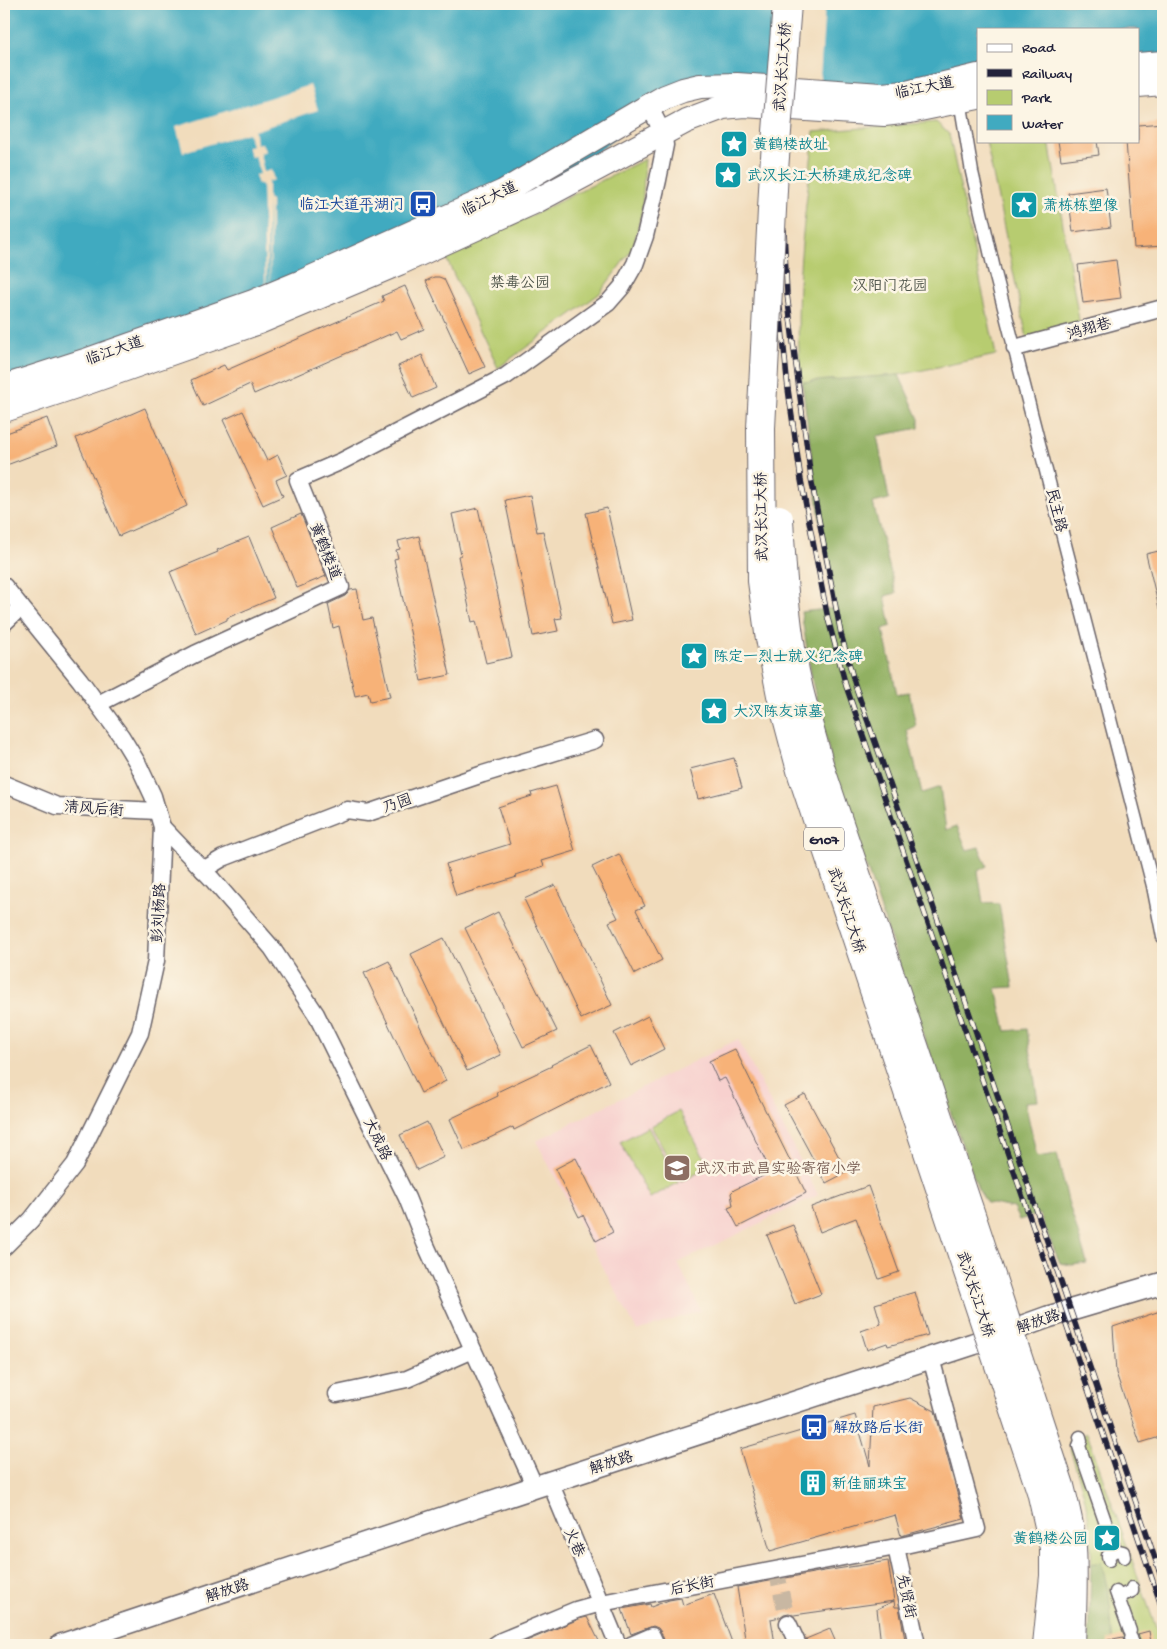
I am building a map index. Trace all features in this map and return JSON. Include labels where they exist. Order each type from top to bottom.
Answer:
[{"type":"highway","name":"武汉长江大桥","points":[[787,4],[774,170],[761,428],[762,581],[769,633],[781,695],[802,774],[1041,1491],[1054,1548],[1054,1576],[1047,1645]]},
{"type":"highway","name":"武汉长江大桥","points":[[804,4],[780,334],[777,474],[782,574],[788,631],[799,689],[819,764],[978,1233],[1060,1486],[1068,1518],[1072,1546],[1071,1645]]},
{"type":"main road","points":[[1140,65],[1163,63]]},
{"type":"main road","points":[[1140,85],[1163,83]]},
{"type":"main road","name":"临江大道","points":[[4,410],[259,322],[394,253],[503,192],[649,106],[683,90],[708,85],[737,85],[881,95],[968,89]]},
{"type":"main road","name":"临江大道","points":[[4,387],[85,361],[253,302],[304,281],[394,253],[536,201],[706,112],[723,107],[744,105],[884,114],[910,111],[968,89]]},
{"type":"street","name":"民主路","points":[[968,89],[972,172],[1015,348],[1153,886],[1163,932]]},
{"type":"street","points":[[649,106],[663,133]]},
{"type":"street","name":"黄鹤楼道","points":[[98,704],[195,654],[340,587],[298,480],[342,461],[506,376],[608,303],[622,287],[635,264],[645,236],[664,145],[663,133]]},
{"type":"street","name":"鸿翔巷","points":[[1015,348],[1163,308]]},
{"type":"street","name":"彭刘杨路","points":[[4,586],[80,680],[121,736],[138,764],[153,796],[160,819],[156,961],[140,1033],[75,1164],[31,1220],[4,1247]]},
{"type":"street","points":[[4,623],[21,607]]},
{"type":"street","name":"乃园","points":[[203,870],[223,858],[347,810],[368,813],[483,774],[595,740]]},
{"type":"street","name":"清风后街","points":[[4,784],[57,806],[160,819]]},
{"type":"street","name":"大成路","points":[[160,819],[272,948],[316,1014],[407,1198],[473,1350],[542,1484]]},
{"type":"street","name":"解放路","points":[[61,1645],[542,1484],[931,1358],[1048,1317],[1163,1283]]},
{"type":"street","points":[[336,1394],[407,1378],[473,1350]]},
{"type":"street","name":"后长街","points":[[495,1645],[576,1610],[600,1603],[896,1547],[977,1529],[931,1358]]},
{"type":"street","points":[[1077,1441],[1116,1556]]},
{"type":"street","name":"火巷","points":[[542,1484],[600,1603],[618,1645]]},
{"type":"street","name":"先贤街","points":[[896,1547],[917,1645]]},
{"type":"street","points":[[1131,1638],[1117,1594],[1132,1591],[1132,1588]]},
{"type":"street","points":[[788,1623],[798,1645]]},
{"type":"street","points":[[631,1645],[652,1636],[656,1645]]},
{"type":"shaded area","name":"武汉市武昌实验寄宿小学","points":[[738,1039],[818,1195],[678,1263],[701,1311],[637,1331],[536,1141]]},
{"type":"green space","name":"汉阳门花园","points":[[936,122],[949,134],[996,355],[899,375],[802,382],[799,351],[799,288],[814,132]]},
{"type":"green space","points":[[986,142],[1049,142],[1080,326],[1027,338]]},
{"type":"green space","name":"禁毒公园","points":[[645,159],[642,210],[633,248],[599,294],[498,368],[446,258]]},
{"type":"green space","points":[[899,375],[919,419],[919,428],[877,436],[889,499],[873,503],[896,593],[885,596],[891,626],[883,629],[897,694],[909,692],[916,726],[907,730],[922,793],[940,787],[946,830],[957,826],[967,850],[979,847],[987,866],[978,871],[983,903],[999,904],[1013,987],[996,988],[1006,1031],[1027,1029],[1038,1101],[1025,1102],[1037,1157],[1057,1154],[1068,1201],[1087,1263],[1072,1265],[1060,1263],[1039,1214],[1019,1220],[1013,1208],[987,1203],[978,1189],[927,1046],[833,768],[813,685],[801,612],[835,608],[820,519],[802,382]]},
{"type":"green space","points":[[679,1111],[709,1167],[681,1182],[651,1126]]},
{"type":"green space","points":[[648,1127],[678,1183],[650,1198],[620,1142]]},
{"type":"green space","name":"黄鹤楼公园","points":[[1087,1433],[1162,1645],[1089,1645],[1092,1567],[1091,1536],[1083,1491],[1068,1442]]},
{"type":"green space","points":[[1101,1562],[1109,1594],[1113,1645],[1089,1645],[1091,1564]]},
{"type":"water","points":[[4,4],[1163,4],[1163,59],[1140,76],[1140,28],[977,28],[977,81],[718,93],[684,102],[652,114],[628,129],[563,181],[4,382]]},
{"type":"pier","points":[[777,4],[825,4],[819,94],[774,96]]},
{"type":"pier","points":[[310,85],[318,110],[254,131],[257,144],[262,143],[265,151],[260,154],[264,172],[271,170],[274,180],[268,182],[268,200],[271,200],[270,302],[268,201],[266,304],[262,184],[258,185],[255,175],[260,174],[255,156],[251,157],[247,147],[252,145],[248,133],[183,152],[176,127]]},
{"type":"building","points":[[1163,123],[1163,246],[1134,248],[1126,142],[1140,142],[1140,125]]},
{"type":"building","points":[[1058,142],[1097,142],[1099,155],[1061,160]]},
{"type":"building","points":[[1106,188],[1111,227],[1073,232],[1068,193]]},
{"type":"building","points":[[1116,260],[1121,298],[1083,303],[1078,265]]},
{"type":"building","points":[[434,277],[444,279],[485,367],[469,374],[426,281]]},
{"type":"building","points":[[405,286],[424,329],[401,339],[397,331],[254,394],[250,384],[203,406],[191,380],[224,365],[227,370],[384,301],[382,296]]},
{"type":"building","points":[[422,355],[436,388],[413,398],[398,366]]},
{"type":"building","points":[[145,408],[187,506],[119,536],[76,438]]},
{"type":"building","points":[[243,411],[267,461],[278,455],[287,475],[276,480],[283,496],[263,505],[223,420]]},
{"type":"building","points":[[47,418],[57,446],[4,466],[4,434]]},
{"type":"building","points":[[530,495],[537,532],[543,531],[562,618],[555,619],[558,631],[533,636],[505,500]]},
{"type":"building","points":[[478,508],[512,657],[486,663],[476,621],[472,622],[458,556],[461,555],[452,514]]},
{"type":"building","points":[[607,508],[632,620],[612,624],[586,513]]},
{"type":"building","points":[[301,514],[326,576],[297,588],[272,527]]},
{"type":"building","points":[[419,536],[450,675],[421,681],[394,559],[398,558],[396,550],[400,549],[398,541]]},
{"type":"building","points":[[249,537],[274,598],[227,618],[227,620],[196,634],[170,572]]},
{"type":"building","points":[[1163,550],[1163,608],[1159,608],[1146,554]]},
{"type":"building","points":[[357,589],[363,620],[372,618],[390,697],[370,701],[368,693],[355,696],[339,626],[333,628],[328,604],[345,596],[350,590]]},
{"type":"building","points":[[734,758],[742,788],[698,799],[690,769]]},
{"type":"building","points":[[556,786],[575,851],[542,861],[544,866],[516,875],[517,877],[456,896],[446,864],[510,844],[498,807],[532,796],[531,793]]},
{"type":"building","points":[[619,854],[645,906],[636,910],[662,960],[635,974],[609,922],[618,918],[592,867]]},
{"type":"building","points":[[555,885],[612,1005],[581,1019],[524,899]]},
{"type":"building","points":[[498,912],[557,1031],[523,1047],[465,928]]},
{"type":"building","points":[[444,938],[501,1055],[467,1071],[411,954]]},
{"type":"building","points":[[389,961],[446,1081],[421,1093],[364,973]]},
{"type":"building","points":[[648,1016],[664,1049],[631,1066],[614,1033]]},
{"type":"building","points":[[591,1045],[609,1082],[514,1130],[513,1127],[464,1150],[450,1119],[498,1096],[497,1092]]},
{"type":"building","points":[[735,1049],[806,1193],[738,1227],[728,1208],[733,1206],[731,1193],[771,1172],[725,1078],[718,1081],[709,1061]]},
{"type":"building","points":[[805,1094],[847,1172],[826,1183],[784,1105]]},
{"type":"building","points":[[427,1122],[444,1157],[417,1170],[400,1135]]},
{"type":"building","points":[[576,1158],[613,1232],[596,1241],[583,1215],[579,1217],[555,1169]]},
{"type":"building","points":[[868,1186],[899,1272],[879,1279],[856,1218],[820,1232],[811,1207]]},
{"type":"building","points":[[793,1225],[821,1294],[795,1304],[767,1235]]},
{"type":"building","points":[[915,1292],[928,1335],[888,1346],[887,1343],[867,1350],[861,1331],[881,1324],[875,1304]]},
{"type":"building","points":[[1163,1310],[1163,1436],[1140,1443],[1116,1373],[1113,1327]]},
{"type":"building","points":[[910,1398],[935,1411],[964,1519],[901,1536],[895,1515],[770,1551],[740,1449],[855,1415],[870,1466],[873,1407]]},
{"type":"building","points":[[888,1561],[894,1601],[794,1615],[784,1614],[771,1619],[775,1644],[746,1645],[737,1587]]},
{"type":"building","points":[[714,1594],[733,1645],[666,1645],[661,1632],[653,1626],[631,1634],[622,1609],[650,1604],[651,1607],[669,1600],[681,1598],[683,1605]]},
{"type":"building","points":[[894,1601],[895,1607],[899,1607],[906,1645],[881,1645],[877,1609]]},
{"type":"building","points":[[587,1617],[601,1645],[517,1645],[579,1619]]},
{"type":"building","points":[[830,1629],[837,1645],[808,1645],[806,1639]]},
{"type":"building","points":[[1149,1631],[1151,1642],[1141,1644],[1138,1634]]},
{"type":"building","points":[[1123,1637],[1125,1645],[1108,1645],[1108,1640]]},
{"type":"tunnel","points":[[776,1569],[788,1623]]},
{"type":"railway","points":[[793,4],[777,205],[776,251],[778,288],[788,389],[801,480],[828,619],[846,686],[1030,1218],[1163,1611]]},
{"type":"railway","points":[[784,230],[787,294],[811,478],[841,634],[855,685],[933,906],[1163,1582]]},
{"type":"place","name":"黄鹤楼故址","points":[[734,144]]},
{"type":"place","name":"武汉长江大桥建成纪念碑","points":[[728,175]]},
{"type":"place","name":"临江大道平湖门","points":[[423,204]]},
{"type":"place","name":"萧栋栋塑像","points":[[1024,205]]},
{"type":"place","name":"陈定一烈士就义纪念碑","points":[[694,656]]},
{"type":"place","name":"大汉陈友谅墓","points":[[714,711]]},
{"type":"place","name":"武汉市武昌实验寄宿小学","points":[[677,1168]]},
{"type":"place","name":"解放路后长街","points":[[814,1427]]},
{"type":"place","name":"新佳丽珠宝","points":[[813,1483]]},
{"type":"place","name":"黄鹤楼公园","points":[[1107,1538]]}]
